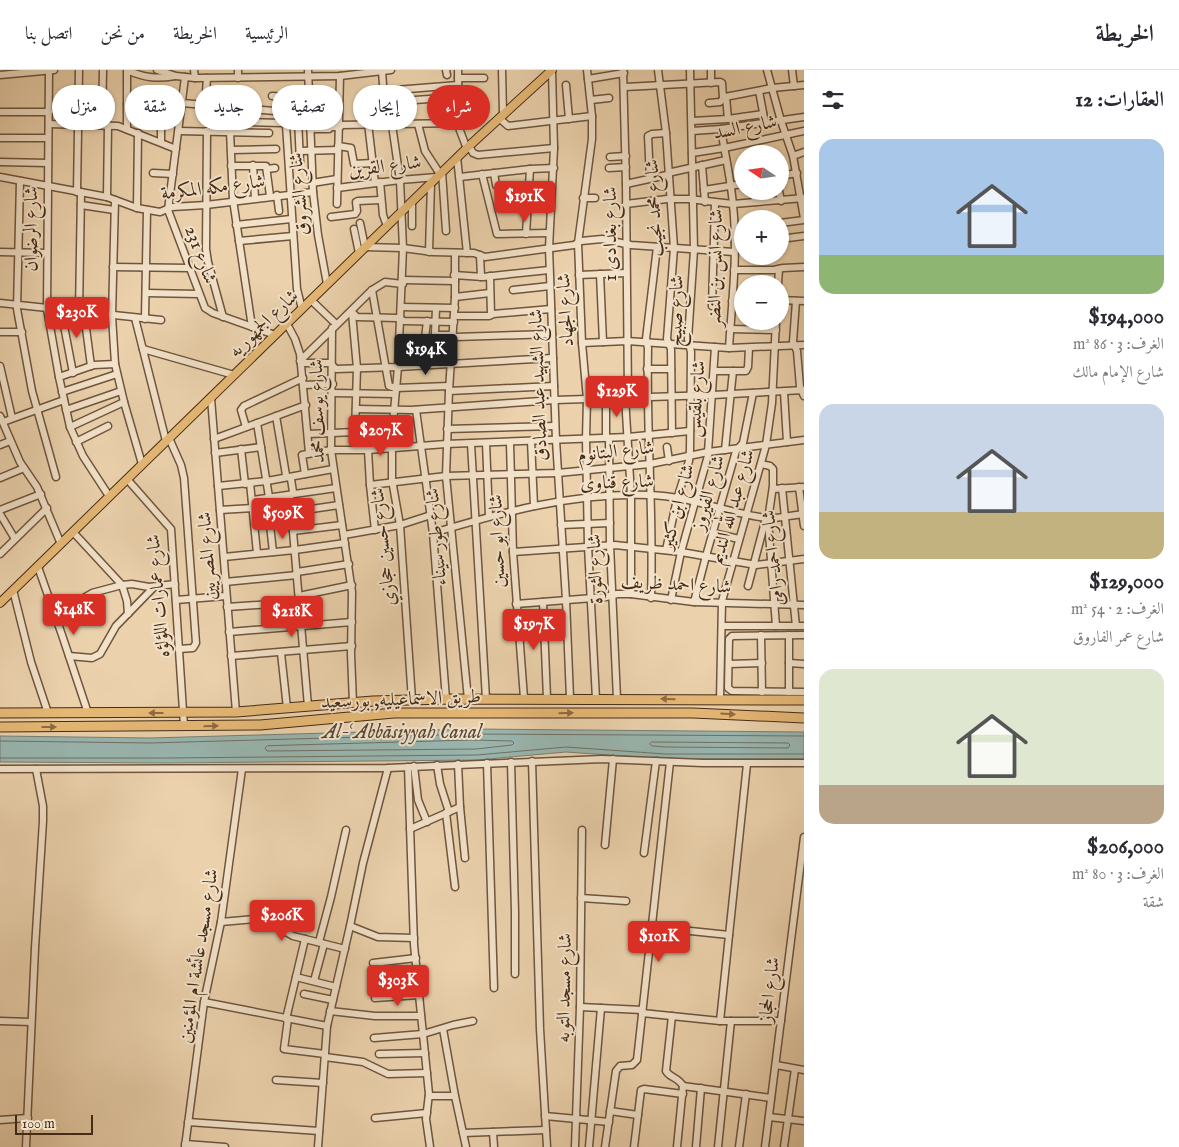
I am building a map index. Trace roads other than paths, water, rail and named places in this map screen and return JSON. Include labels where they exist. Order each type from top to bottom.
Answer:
[{"type":"highway","points":[[518,713],[522,707],[522,698]]},
{"type":"highway","points":[[540,713],[536,707],[543,698]]},
{"type":"highway","name":"طريق الاسماعيليه, بورسعيد","points":[[0,712],[236,712],[353,703],[446,699],[804,700]]},
{"type":"highway","name":"طريق الاسماعيليه, بورسعيد","points":[[0,727],[184,726],[283,723],[384,714],[694,713],[804,718]]},
{"type":"main road","name":"شارع الجمهوريه","points":[[0,603],[501,115],[552,70]]},
{"type":"street","name":"شارع الرضوان","points":[[49,70],[47,309],[70,427],[91,470],[109,496]]},
{"type":"street","points":[[0,75],[54,70]]},
{"type":"street","points":[[78,85],[79,70]]},
{"type":"street","points":[[103,70],[104,85]]},
{"type":"street","points":[[128,85],[128,70],[146,77],[176,76]]},
{"type":"street","points":[[157,70],[176,76],[194,78],[238,74],[308,73],[340,76],[348,73],[386,71],[384,85]]},
{"type":"street","points":[[194,70],[194,78]]},
{"type":"street","points":[[458,70],[458,82]]},
{"type":"street","points":[[502,70],[501,115],[508,126],[592,116]]},
{"type":"street","name":"شارع الشهيد عبد الصادق","points":[[552,70],[554,168],[548,248],[555,426],[570,698]]},
{"type":"street","name":"شارع الجهاد","points":[[587,70],[591,100],[592,146],[578,243],[582,343],[587,399],[588,546],[596,699]]},
{"type":"street","name":"شارع محمد نجيب","points":[[658,70],[672,199],[674,248],[667,339],[671,347],[672,433]]},
{"type":"street","name":"شارع صبيح","points":[[666,550],[677,499],[690,456],[691,352],[688,339],[694,250],[690,70]]},
{"type":"street","points":[[711,70],[711,83]]},
{"type":"street","points":[[767,70],[781,121],[800,177],[804,219],[789,222]]},
{"type":"street","points":[[792,70],[794,86]]},
{"type":"street","points":[[588,79],[624,71]]},
{"type":"street","name":"شارع بغدادى 1","points":[[624,71],[626,397],[632,495],[631,594]]},
{"type":"street","points":[[340,76],[340,85]]},
{"type":"street","name":"شارع 231","points":[[184,85],[185,77]]},
{"type":"street","points":[[206,85],[207,78]]},
{"type":"street","points":[[417,87],[484,78]]},
{"type":"street","points":[[625,87],[721,83],[728,119]]},
{"type":"street","points":[[566,85],[569,119]]},
{"type":"street","points":[[709,103],[720,102],[724,98],[772,88],[804,85]]},
{"type":"street","points":[[759,91],[765,123]]},
{"type":"street","points":[[591,100],[609,98]]},
{"type":"street","points":[[0,112],[49,112]]},
{"type":"street","points":[[692,121],[728,119],[763,114]]},
{"type":"street","points":[[692,131],[721,129],[804,117]]},
{"type":"street","points":[[262,123],[282,123],[286,126],[292,236],[297,289],[302,309]]},
{"type":"street","points":[[427,124],[418,124],[425,151],[438,176],[446,231]]},
{"type":"street","name":"شارع انس بن النضر","points":[[721,129],[734,216]]},
{"type":"street","points":[[78,130],[81,205],[81,312],[91,366]]},
{"type":"street","points":[[105,130],[107,197]]},
{"type":"street","points":[[129,130],[176,148]]},
{"type":"street","points":[[161,130],[161,142]]},
{"type":"street","points":[[299,130],[300,162]]},
{"type":"street","name":"شارع الشروق","points":[[310,130],[312,183],[318,235],[327,284]]},
{"type":"street","points":[[337,204],[340,130]]},
{"type":"street","points":[[369,130],[384,220],[387,226]]},
{"type":"street","name":"شارع حسين حجازي","points":[[393,130],[400,180],[403,248],[398,368],[393,410],[393,484],[400,525],[412,700]]},
{"type":"street","points":[[459,130],[468,147],[473,153],[478,154],[554,148]]},
{"type":"street","points":[[178,131],[269,133]]},
{"type":"street","name":"شارع 231","points":[[178,131],[168,208],[199,294],[207,310],[275,335]]},
{"type":"street","points":[[210,131],[206,205],[206,255],[223,317]]},
{"type":"street","name":"شارع السد","points":[[692,153],[804,131]]},
{"type":"street","points":[[230,132],[232,200],[252,327]]},
{"type":"street","points":[[650,178],[648,136],[666,133]]},
{"type":"street","points":[[137,208],[138,134]]},
{"type":"street","points":[[0,138],[48,138]]},
{"type":"street","points":[[300,151],[351,148],[354,164],[373,162]]},
{"type":"street","points":[[231,150],[276,149]]},
{"type":"street","points":[[793,156],[804,152]]},
{"type":"street","points":[[610,157],[626,156]]},
{"type":"street","points":[[458,157],[467,253]]},
{"type":"street","points":[[626,184],[726,160]]},
{"type":"street","points":[[0,162],[48,163]]},
{"type":"street","points":[[253,165],[255,198]]},
{"type":"street","points":[[231,166],[264,165],[267,168],[275,168]]},
{"type":"street","points":[[702,165],[706,202]]},
{"type":"street","points":[[609,168],[626,167]]},
{"type":"street","points":[[267,168],[270,196]]},
{"type":"street","points":[[460,178],[482,174],[554,168]]},
{"type":"street","points":[[526,234],[530,169]]},
{"type":"street","points":[[153,173],[173,174]]},
{"type":"street","points":[[494,173],[496,185]]},
{"type":"street","points":[[482,174],[497,233],[549,233]]},
{"type":"street","points":[[429,252],[438,176]]},
{"type":"street","name":"شارع القرين","points":[[337,188],[438,176]]},
{"type":"street","name":"شارع مكه المكرمة","points":[[0,177],[107,197],[137,208],[160,212],[168,208],[313,192]]},
{"type":"street","points":[[312,183],[337,179]]},
{"type":"street","points":[[20,181],[18,305],[36,410],[56,476]]},
{"type":"street","points":[[704,190],[734,186]]},
{"type":"street","points":[[277,195],[278,211]]},
{"type":"street","points":[[583,198],[595,198]]},
{"type":"street","points":[[789,199],[802,198]]},
{"type":"street","points":[[626,204],[672,199],[733,204],[781,200]]},
{"type":"street","points":[[115,200],[112,267],[112,316],[115,364],[142,464]]},
{"type":"street","points":[[331,217],[355,214],[357,211],[356,202],[358,201],[381,200]]},
{"type":"street","points":[[412,202],[412,226]]},
{"type":"street","points":[[712,306],[715,203]]},
{"type":"street","points":[[81,205],[114,210]]},
{"type":"street","points":[[145,319],[147,210]]},
{"type":"street","points":[[236,225],[291,219]]},
{"type":"street","points":[[360,223],[366,247],[403,248],[429,252],[475,253],[485,257],[574,245],[581,241],[598,239],[657,247],[734,252]]},
{"type":"street","points":[[354,229],[359,253]]},
{"type":"street","points":[[239,241],[292,236]]},
{"type":"street","points":[[789,238],[804,236]]},
{"type":"street","points":[[651,598],[653,548],[648,435],[647,342],[657,247]]},
{"type":"street","points":[[0,252],[47,253]]},
{"type":"street","name":"شارع طور سيناء","points":[[454,253],[455,308],[450,364],[446,476],[468,699]]},
{"type":"street","points":[[480,255],[480,277]]},
{"type":"street","name":"شارع انس بن النضر","points":[[729,348],[734,265]]},
{"type":"street","points":[[112,267],[189,268]]},
{"type":"street","points":[[734,270],[804,267]]},
{"type":"street","points":[[779,269],[779,275]]},
{"type":"street","points":[[301,362],[334,326],[372,290],[385,282],[480,277],[549,270]]},
{"type":"street","points":[[579,274],[626,273]]},
{"type":"street","points":[[600,274],[603,342]]},
{"type":"street","points":[[490,276],[491,315]]},
{"type":"street","points":[[513,290],[550,286]]},
{"type":"street","points":[[372,290],[389,386],[395,391]]},
{"type":"street","points":[[146,293],[199,294]]},
{"type":"street","points":[[455,297],[490,293]]},
{"type":"street","points":[[311,300],[334,326]]},
{"type":"street","points":[[789,301],[804,301]]},
{"type":"street","points":[[796,301],[793,340],[797,351],[800,387],[803,392]]},
{"type":"street","points":[[0,303],[161,320]]},
{"type":"street","points":[[401,307],[455,308]]},
{"type":"street","points":[[436,308],[436,335],[456,337],[552,334]]},
{"type":"street","points":[[351,311],[356,316],[436,322],[551,309]]},
{"type":"street","points":[[61,310],[73,372]]},
{"type":"street","points":[[351,311],[357,368],[355,432]]},
{"type":"street","points":[[135,318],[168,440],[181,465],[184,478],[196,645],[193,648],[179,649]]},
{"type":"street","points":[[427,321],[424,347],[451,349]]},
{"type":"street","points":[[287,324],[295,339],[301,362],[309,453]]},
{"type":"street","name":"شارع يوسف محمد","points":[[334,326],[331,450],[352,585],[353,703]]},
{"type":"street","name":"شارع عبد الله النديم","points":[[720,700],[722,604],[766,445],[771,417],[776,330]]},
{"type":"street","points":[[0,332],[22,332]]},
{"type":"street","points":[[582,343],[627,341],[729,348],[804,345]]},
{"type":"street","name":"شارع بلقيس","points":[[709,452],[716,347]]},
{"type":"street","points":[[714,371],[744,371],[747,369],[749,348]]},
{"type":"street","points":[[143,349],[234,375]]},
{"type":"street","points":[[301,362],[330,363],[336,369],[398,368],[553,358]]},
{"type":"street","points":[[59,377],[91,366],[115,364]]},
{"type":"street","points":[[0,366],[12,418]]},
{"type":"street","points":[[648,369],[671,369]]},
{"type":"street","points":[[725,450],[733,371]]},
{"type":"street","points":[[62,392],[117,374]]},
{"type":"street","points":[[246,427],[241,410],[244,406],[303,382],[333,384]]},
{"type":"street","points":[[332,393],[554,386]]},
{"type":"street","points":[[66,410],[122,391]]},
{"type":"street","points":[[784,392],[788,442]]},
{"type":"street","points":[[356,409],[416,410],[554,400],[803,392]]},
{"type":"street","name":"شارع الفيروز","points":[[694,602],[736,451],[743,443],[753,393]]},
{"type":"street","name":"شارع المصريين","points":[[211,398],[236,712]]},
{"type":"street","name":"شارع الثورة","points":[[606,398],[617,699]]},
{"type":"street","points":[[61,544],[41,494],[34,480],[24,468],[1,419],[12,418],[64,400]]},
{"type":"street","points":[[70,427],[124,402]]},
{"type":"street","points":[[214,439],[306,405]]},
{"type":"street","points":[[416,410],[433,533],[446,699]]},
{"type":"street","points":[[276,416],[286,475],[291,479],[293,492],[290,497],[291,512],[308,706]]},
{"type":"street","points":[[258,423],[267,481],[273,552]]},
{"type":"street","points":[[76,442],[108,426]]},
{"type":"street","points":[[447,429],[555,426]]},
{"type":"street","points":[[305,474],[302,457],[309,453],[331,450],[392,449],[446,444],[628,437],[690,431]]},
{"type":"street","points":[[308,434],[355,432],[392,434]]},
{"type":"street","name":"شارع البتانوم","points":[[370,485],[393,484],[446,476],[586,471],[650,464],[709,452],[804,440]]},
{"type":"street","points":[[0,445],[10,441]]},
{"type":"street","points":[[531,442],[534,506]]},
{"type":"street","points":[[486,443],[489,516]]},
{"type":"street","name":"شارع ابو حسين","points":[[510,443],[512,552],[522,698]]},
{"type":"street","points":[[471,444],[486,699]]},
{"type":"street","points":[[667,446],[669,461]]},
{"type":"street","points":[[215,453],[261,447]]},
{"type":"street","points":[[241,450],[252,500],[257,553]]},
{"type":"street","points":[[368,450],[375,530]]},
{"type":"street","name":"شارع ابن كثير","points":[[671,600],[681,552],[709,452]]},
{"type":"street","points":[[748,586],[767,518],[772,489],[772,467],[761,464]]},
{"type":"street","points":[[0,478],[24,468]]},
{"type":"street","points":[[218,486],[267,481],[333,469]]},
{"type":"street","name":"شارع عمارات اللؤلؤه","points":[[127,479],[170,526],[184,726]]},
{"type":"street","points":[[772,489],[802,487],[804,526]]},
{"type":"street","points":[[252,500],[336,488]]},
{"type":"street","name":"شارع احمد رامى","points":[[782,488],[796,626]]},
{"type":"street","points":[[0,510],[41,494]]},
{"type":"street","name":"شارع قناوى","points":[[433,533],[474,520],[534,506],[560,501],[610,496],[651,495],[767,518],[803,514]]},
{"type":"street","points":[[291,512],[339,505]]},
{"type":"street","points":[[0,554],[47,508]]},
{"type":"street","points":[[220,510],[252,508]]},
{"type":"street","points":[[0,514],[15,539]]},
{"type":"street","points":[[344,535],[400,525],[431,515]]},
{"type":"street","points":[[767,518],[776,626]]},
{"type":"street","points":[[561,525],[610,523]]},
{"type":"street","points":[[293,531],[342,525]]},
{"type":"street","points":[[73,532],[122,585],[127,601],[128,614]]},
{"type":"street","points":[[713,533],[739,538]]},
{"type":"street","points":[[224,557],[345,543]]},
{"type":"street","points":[[512,552],[610,545],[653,548],[754,565],[804,559]]},
{"type":"street","points":[[225,582],[349,564]]},
{"type":"street","points":[[38,567],[88,713]]},
{"type":"street","points":[[55,615],[92,593],[122,585],[154,586],[175,584]]},
{"type":"street","points":[[227,607],[299,599],[352,585]]},
{"type":"street","points":[[70,656],[92,658],[100,654],[113,630],[154,586]]},
{"type":"street","points":[[13,590],[48,713]]},
{"type":"street","name":"شارع احمد ظريف","points":[[516,604],[631,594],[651,598],[722,604],[804,605]]},
{"type":"street","points":[[176,600],[226,596]]},
{"type":"street","points":[[543,602],[543,698]]},
{"type":"street","points":[[229,632],[352,622]]},
{"type":"street","points":[[722,626],[804,626]]},
{"type":"street","points":[[788,635],[789,692]]},
{"type":"street","points":[[804,635],[730,637],[728,664],[728,688],[730,690],[804,692]]},
{"type":"street","points":[[762,636],[762,692]]},
{"type":"street","points":[[231,656],[352,646]]},
{"type":"street","points":[[282,652],[287,708]]},
{"type":"street","points":[[728,664],[762,663]]},
{"type":"street","points":[[789,663],[804,664]]},
{"type":"street","points":[[606,845],[613,759]]},
{"type":"street","points":[[0,769],[388,768],[613,759],[746,764],[804,763]]},
{"type":"street","points":[[532,761],[540,1019],[547,1147]]},
{"type":"street","points":[[644,853],[656,761]]},
{"type":"street","points":[[511,762],[515,974]]},
{"type":"street","points":[[605,1147],[618,1068],[623,1065],[634,1064],[637,1060],[670,762]]},
{"type":"street","points":[[487,763],[494,988]]},
{"type":"street","points":[[458,764],[465,858]]},
{"type":"street","points":[[720,1021],[746,764]]},
{"type":"street","points":[[437,765],[447,812],[455,887]]},
{"type":"street","points":[[411,766],[418,800],[427,822]]},
{"type":"street","points":[[411,766],[410,829],[414,938],[427,1073],[427,1113],[430,1147]]},
{"type":"street","points":[[318,1147],[327,1026],[365,854],[388,768]]},
{"type":"street","points":[[26,1147],[31,1022],[43,822],[43,806],[36,769]]},
{"type":"street","name":"شارع مسجد عائشة ام المؤمنين","points":[[185,1146],[204,1002],[221,922],[242,769]]},
{"type":"street","points":[[410,829],[460,807]]},
{"type":"street","points":[[314,981],[346,830]]},
{"type":"street","name":"شارع مسجد التوبه","points":[[575,1147],[580,1007],[582,830]]},
{"type":"street","name":"شارع الحجاز","points":[[765,1147],[804,837]]},
{"type":"street","points":[[581,898],[626,901]]},
{"type":"street","points":[[221,922],[265,920],[294,936],[345,949]]},
{"type":"street","points":[[350,926],[378,937],[414,938]]},
{"type":"street","points":[[652,927],[729,935]]},
{"type":"street","points":[[305,939],[287,1019],[284,1049],[362,1062],[388,1074],[427,1073]]},
{"type":"street","points":[[374,963],[416,958]]},
{"type":"street","points":[[296,976],[336,987]]},
{"type":"street","points":[[304,994],[333,1000]]},
{"type":"street","points":[[376,998],[419,995]]},
{"type":"street","points":[[204,1002],[327,1026]]},
{"type":"street","points":[[580,1007],[720,1021],[782,1021]]},
{"type":"street","points":[[589,1147],[601,1008]]},
{"type":"street","points":[[330,1011],[376,1016],[421,1016]]},
{"type":"street","points":[[672,1016],[666,1071],[678,1079],[683,1086],[677,1147]]},
{"type":"street","points":[[0,1021],[31,1022]]},
{"type":"street","points":[[374,1038],[423,1034],[473,1021]]},
{"type":"street","points":[[718,1147],[722,1090],[731,1021]]},
{"type":"street","points":[[444,1029],[466,1147]]},
{"type":"street","points":[[380,1054],[425,1053]]},
{"type":"street","points":[[776,1065],[804,1070]]},
{"type":"street","points":[[784,1147],[795,1068]]},
{"type":"street","points":[[276,1080],[323,1083]]},
{"type":"street","points":[[683,1086],[771,1098]]},
{"type":"street","points":[[696,1147],[701,1088]]},
{"type":"street","points":[[634,1147],[640,1092],[642,1089],[683,1094]]},
{"type":"street","points":[[739,1147],[746,1094]]},
{"type":"street","points":[[428,1096],[455,1096]]},
{"type":"street","points":[[610,1111],[638,1115]]},
{"type":"street","points":[[375,1118],[427,1113]]},
{"type":"street","points":[[545,1116],[609,1122]]},
{"type":"street","points":[[769,1117],[804,1121]]},
{"type":"street","points":[[0,1120],[28,1118]]},
{"type":"street","points":[[188,1122],[320,1131]]},
{"type":"street","points":[[463,1133],[546,1130]]},
{"type":"street","points":[[493,1132],[494,1147]]},
{"type":"street","points":[[185,1146],[225,1147]]},
{"type":"water","name":"Al-ʿAbbāsiyyah Canal","points":[[472,729],[804,732],[804,759],[665,759],[566,752],[477,760],[167,763],[0,762],[0,736],[150,738]]}]
